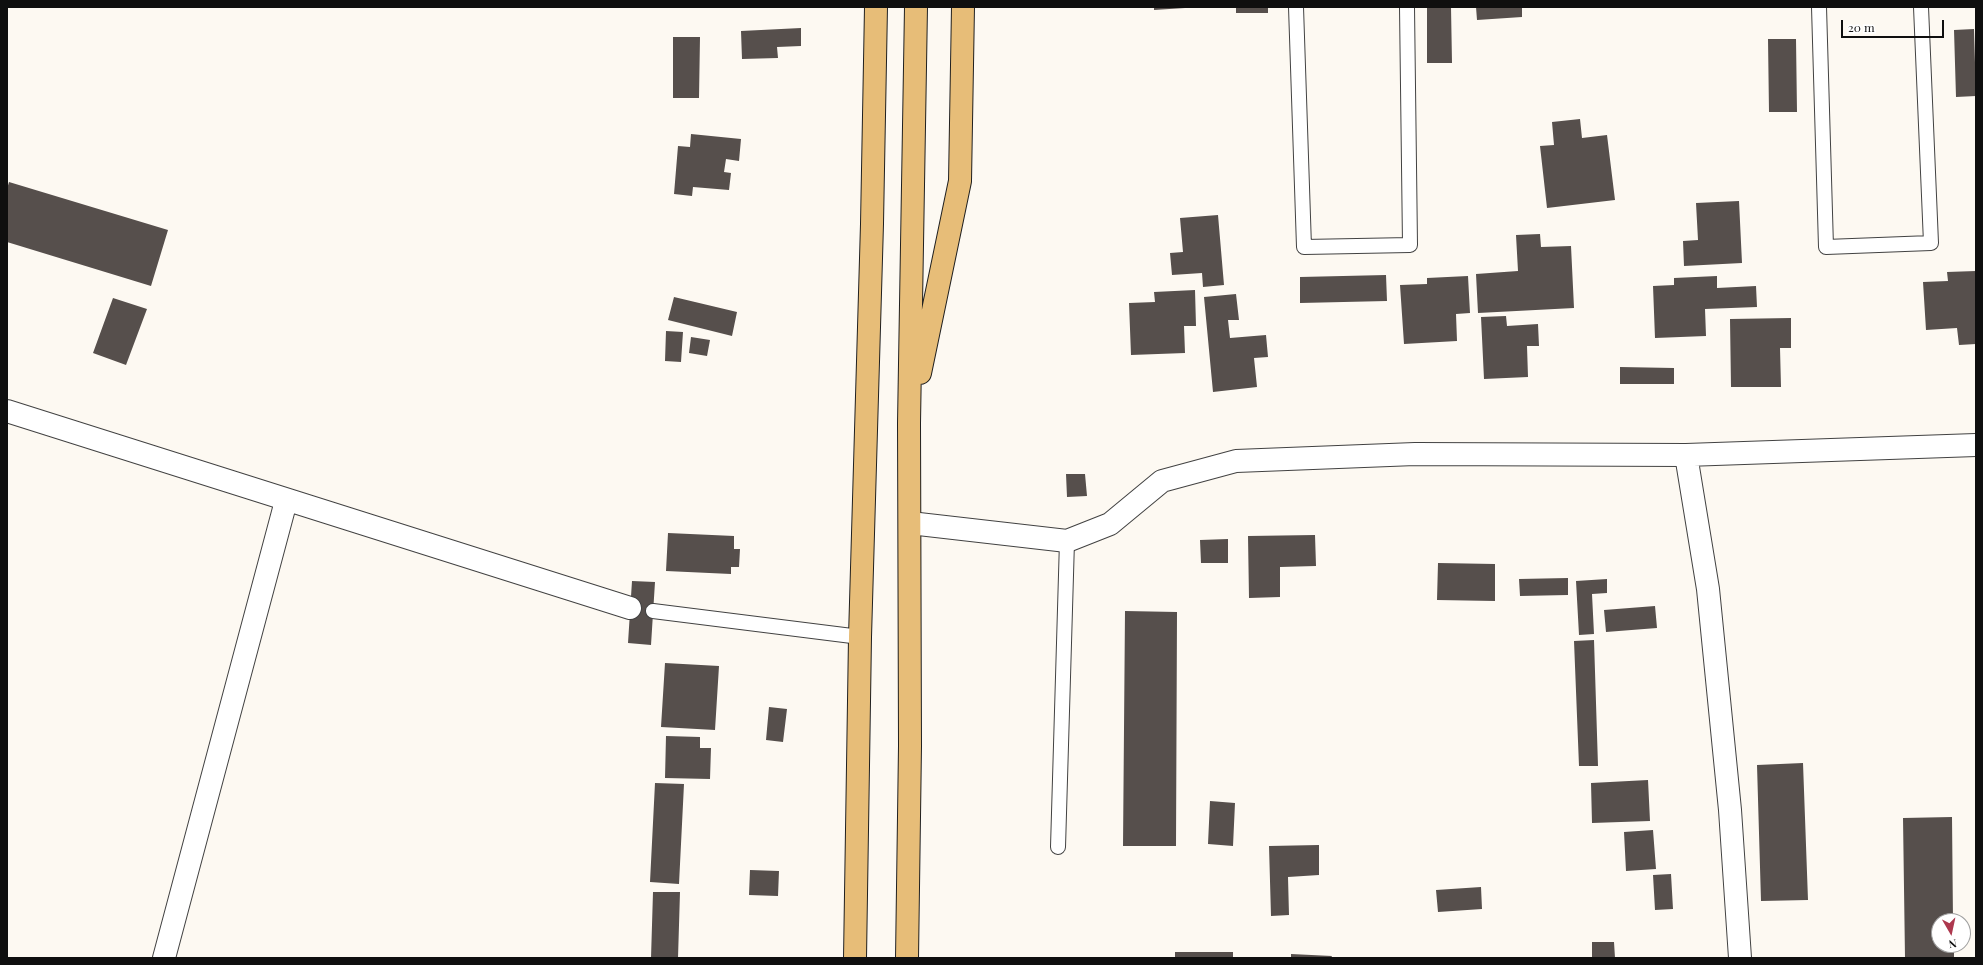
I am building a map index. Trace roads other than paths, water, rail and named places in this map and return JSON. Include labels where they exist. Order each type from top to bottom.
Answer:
[{"type":"main road","points":[[855,958],[860,637],[872,224],[876,7]]},
{"type":"main road","points":[[906,958],[910,746],[909,423],[916,7]]},
{"type":"main road","points":[[909,423],[960,181],[963,7]]},
{"type":"street","points":[[7,411],[286,501],[630,608]]},
{"type":"street","points":[[910,523],[1067,541],[1110,524],[1162,481],[1236,461],[1415,454],[1686,455],[1976,445]]},
{"type":"street","points":[[1686,455],[1708,589],[1730,810],[1740,958]]},
{"type":"street","points":[[164,958],[286,501]]},
{"type":"lane","points":[[1296,7],[1304,247],[1410,245],[1407,7]]},
{"type":"lane","points":[[1819,7],[1826,247],[1931,243],[1921,7]]},
{"type":"lane","points":[[1058,847],[1067,541]]},
{"type":"lane","points":[[653,612],[860,637]]}]
